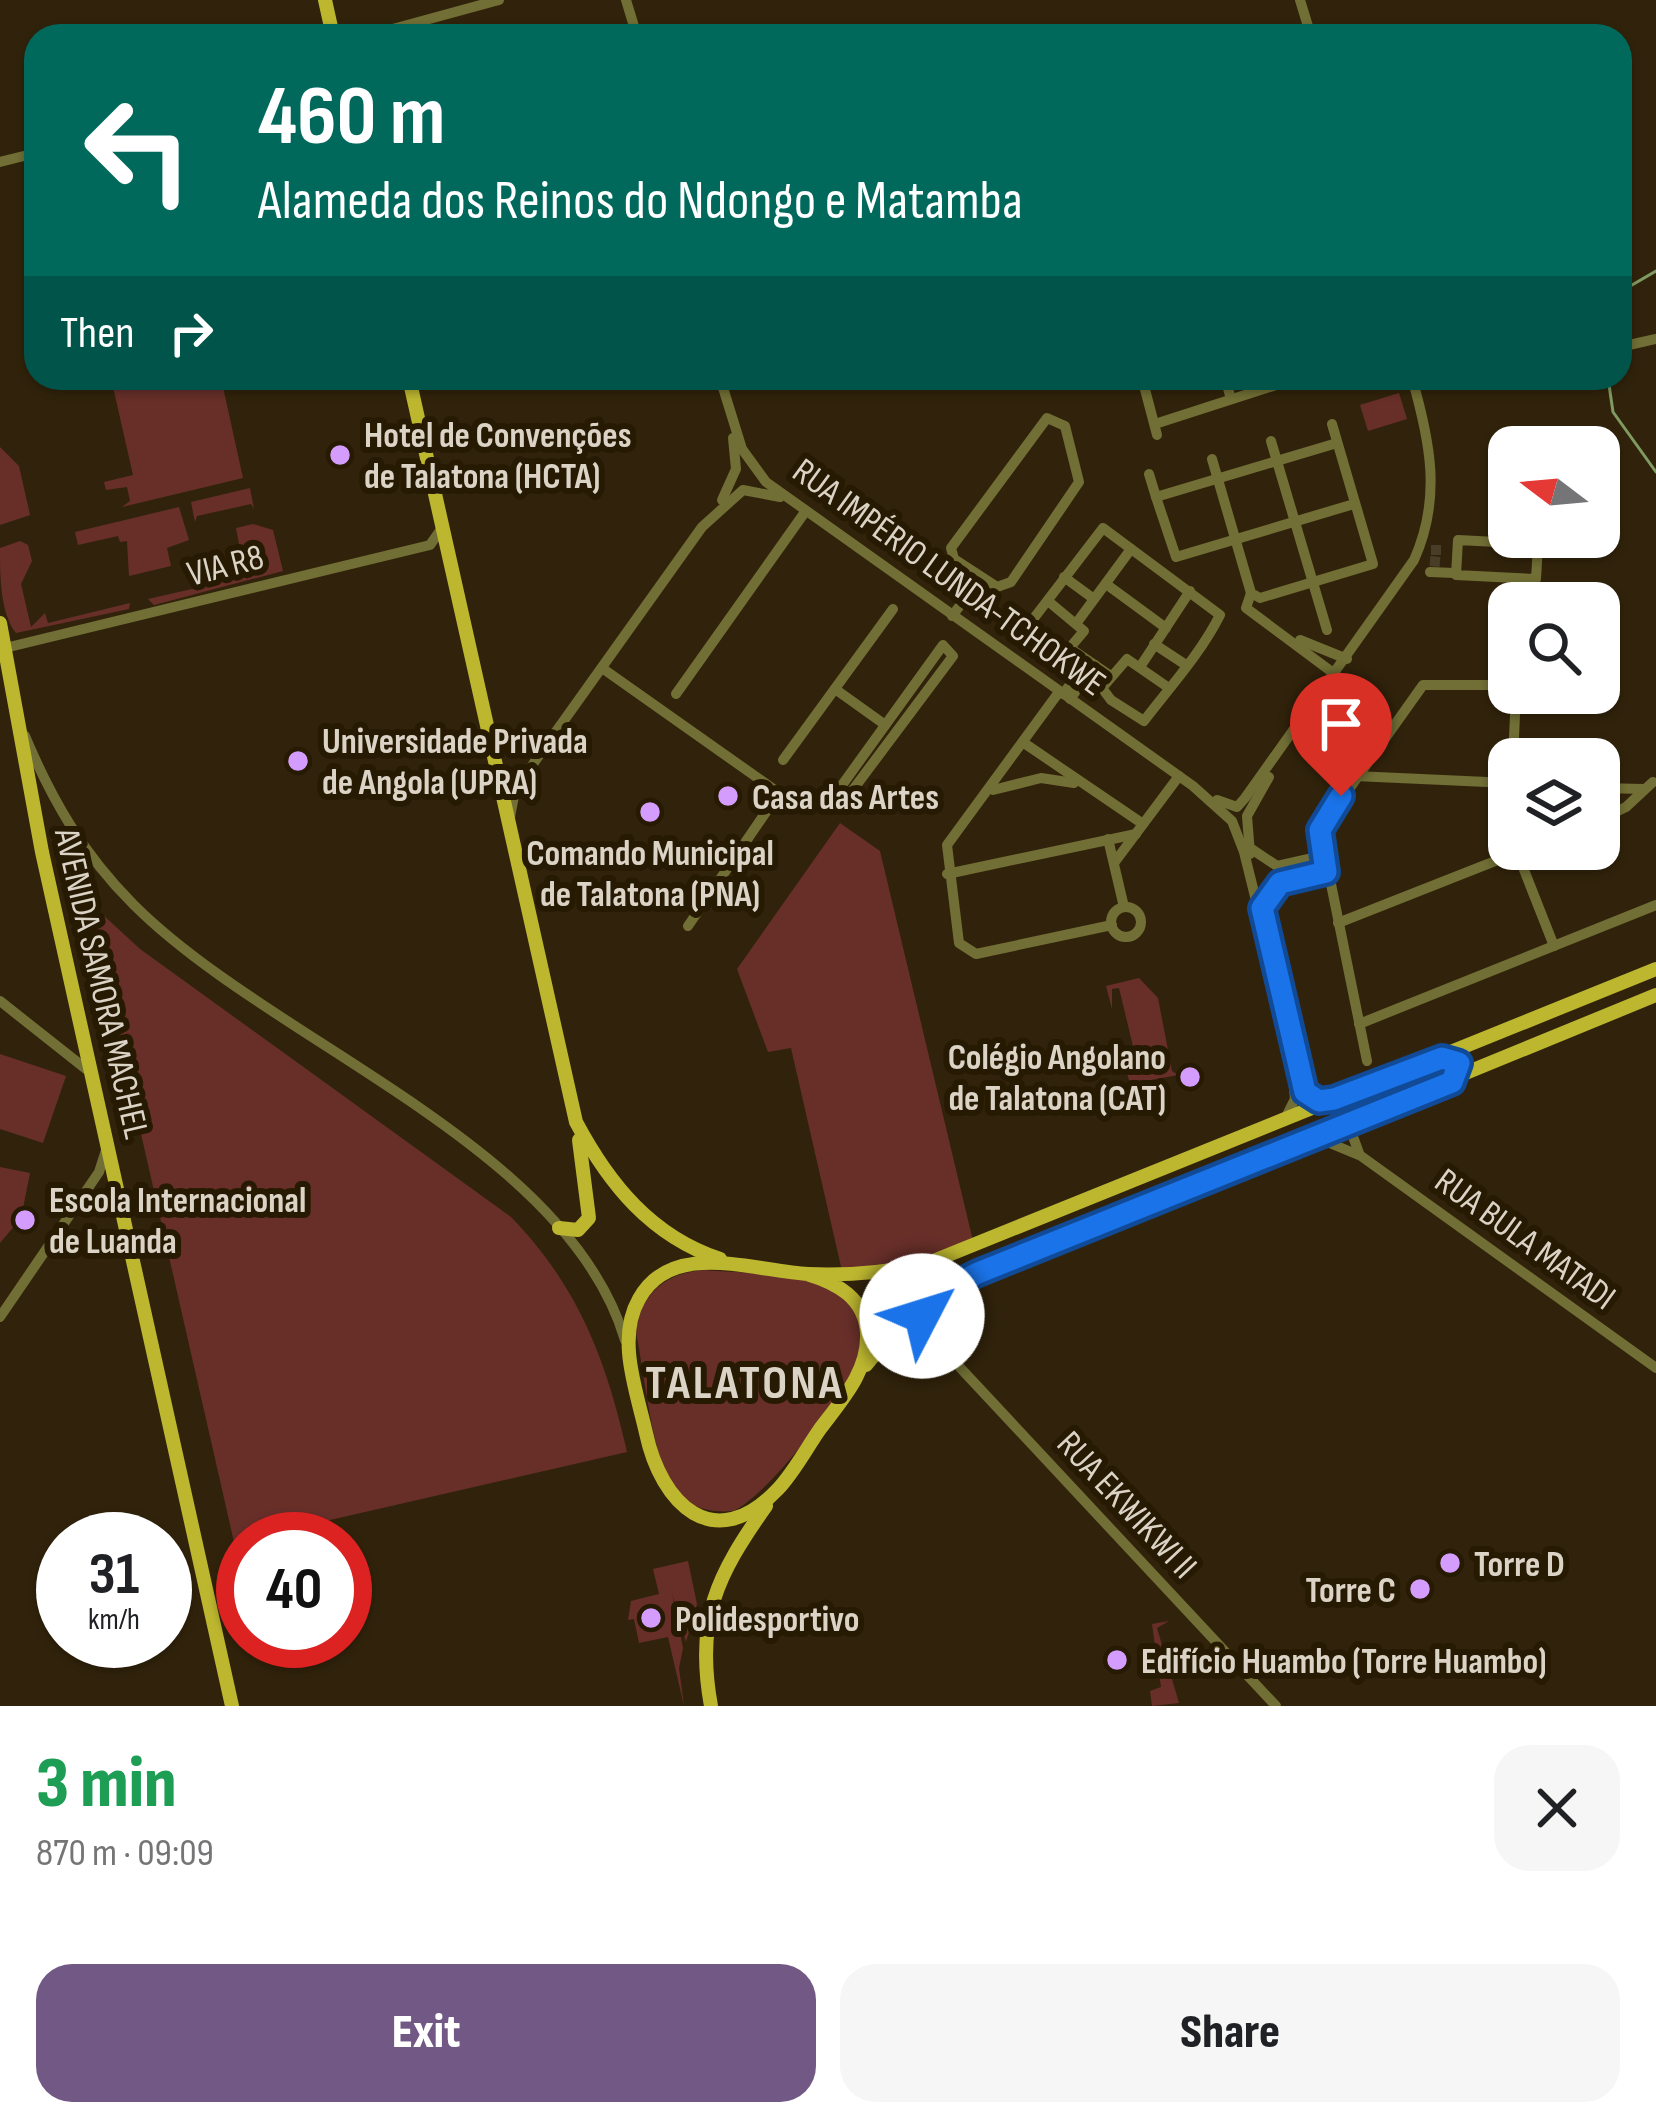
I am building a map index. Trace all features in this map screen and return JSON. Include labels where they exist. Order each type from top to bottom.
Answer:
[{"type":"main road","points":[[412,390],[591,1196],[590,1218],[578,1230],[559,1228]]},
{"type":"main road","name":"AVENIDA SAMORA MACHEL","points":[[0,623],[38,834],[232,1706]]},
{"type":"main road","points":[[778,1489],[733,1517],[710,1519],[671,1499],[652,1463],[628,1350],[634,1308],[656,1279],[689,1264],[736,1264],[807,1274],[890,1271],[967,1249],[1656,969]]},
{"type":"main road","points":[[711,1706],[703,1649],[706,1617],[733,1554],[895,1325],[933,1295],[1656,995]]},
{"type":"main road","points":[[1442,1058],[1459,1063],[1452,1082]]},
{"type":"main road","points":[[576,1122],[596,1160],[638,1210],[677,1240],[736,1264]]},
{"type":"main road","points":[[1222,1144],[1238,1154],[1228,1170]]},
{"type":"main road","points":[[967,1249],[963,1264],[978,1273]]},
{"type":"main road","points":[[807,1274],[842,1288],[860,1309],[867,1330],[860,1374]]},
{"type":"street","points":[[411,24],[499,0]]},
{"type":"street","name":"RUA IMPÉRIO LUNDA-TCHOKWE","points":[[723,390],[751,464],[792,503],[1178,776],[1242,812],[1254,880]]},
{"type":"street","points":[[1145,390],[1156,429],[1260,390]]},
{"type":"street","points":[[1228,390],[1231,399]]},
{"type":"street","points":[[1415,390],[1432,457],[1437,559]]},
{"type":"street","points":[[511,832],[518,787],[702,526],[736,469],[727,409]]},
{"type":"street","points":[[1056,418],[1065,426],[1079,470],[1074,494],[1009,585],[997,587],[980,578],[954,559],[951,548],[1039,424],[1056,418]]},
{"type":"street","points":[[1255,605],[1312,581],[1373,564],[1332,424]]},
{"type":"street","points":[[1271,441],[1327,630]]},
{"type":"street","points":[[1156,497],[1336,443]]},
{"type":"street","points":[[1212,459],[1255,605],[1336,675]]},
{"type":"street","points":[[1149,474],[1176,557],[1354,504]]},
{"type":"street","points":[[702,526],[743,490],[771,493],[792,503]]},
{"type":"street","points":[[676,694],[805,512]]},
{"type":"street","name":"VIA R8","points":[[5,647],[430,545],[440,536],[442,521]]},
{"type":"street","points":[[1048,601],[1078,622],[1084,634],[1073,650],[1051,662],[1021,637],[1100,528],[1190,591],[1220,615],[1169,688],[1141,722],[1105,695],[1108,674],[1126,659],[1169,688]]},
{"type":"street","points":[[1232,821],[1346,659],[1437,559],[1459,539],[1540,547],[1536,579],[1437,559]]},
{"type":"street","points":[[1078,622],[1131,549]]},
{"type":"street","points":[[1064,577],[1094,599]]},
{"type":"street","points":[[952,616],[980,578]]},
{"type":"street","points":[[1106,584],[1166,628]]},
{"type":"street","points":[[1140,667],[1190,591]]},
{"type":"street","points":[[783,760],[893,609]]},
{"type":"street","points":[[949,649],[965,625]]},
{"type":"street","points":[[1291,637],[1346,659]]},
{"type":"street","points":[[1154,644],[1186,665]]},
{"type":"street","points":[[940,647],[949,649],[953,656],[840,807],[832,799],[940,647]]},
{"type":"street","points":[[1073,650],[1108,674]]},
{"type":"street","points":[[1324,666],[1334,651]]},
{"type":"street","points":[[1092,663],[947,845],[947,874],[959,944],[976,954],[1112,925]]},
{"type":"street","points":[[602,668],[779,794],[688,926]]},
{"type":"street","points":[[1367,1061],[1322,856],[1323,822],[1423,686],[1488,685]]},
{"type":"street","points":[[835,689],[884,724]]},
{"type":"street","points":[[21,727],[58,811],[136,907],[208,965],[495,1168],[559,1228],[595,1275],[628,1350]]},
{"type":"street","points":[[1024,743],[1139,829]]},
{"type":"street","points":[[1114,863],[1178,776]]},
{"type":"street","points":[[1355,776],[1488,783]]},
{"type":"street","points":[[990,792],[1041,778],[1080,784]]},
{"type":"street","points":[[1620,787],[1649,785],[1620,807]]},
{"type":"street","name":"RUA IMPÉRIO LUNDA-TCHOKWE","points":[[1193,786],[1232,821],[1254,880],[1289,1041],[1305,1092],[1319,1101],[1334,1099]]},
{"type":"street","points":[[947,874],[1139,829]]},
{"type":"street","points":[[1108,839],[1124,907]]},
{"type":"street","points":[[1248,845],[1277,866],[1280,883]]},
{"type":"street","points":[[1277,866],[1322,856]]},
{"type":"street","points":[[1338,923],[1488,864]]},
{"type":"street","points":[[1528,870],[1554,946]]},
{"type":"street","points":[[1262,908],[1280,883],[1326,872]]},
{"type":"street","points":[[1359,1024],[1656,905]]},
{"type":"street","points":[[1112,925],[1127,937],[1139,929],[1138,912],[1124,907]]},
{"type":"street","points":[[1112,925],[1114,914],[1124,907]]},
{"type":"street","points":[[0,1001],[82,1062],[97,1089]]},
{"type":"street","points":[[38,1028],[67,1036],[81,1020]]},
{"type":"street","name":"RUA IMPÉRIO LUNDA-TCHOKWE","points":[[1283,1122],[1294,1099],[1289,1041]]},
{"type":"street","points":[[1348,1124],[1361,1156]]},
{"type":"street","name":"RUA BULA MATADI","points":[[1315,1137],[1361,1156],[1656,1368]]},
{"type":"street","points":[[0,1317],[105,1160],[108,1138]]},
{"type":"street","points":[[92,1181],[106,1175],[118,1190]]},
{"type":"street","points":[[933,1295],[922,1316],[936,1342]]},
{"type":"street","name":"RUA EKWIKWI II","points":[[895,1325],[918,1326],[936,1342],[1276,1706]]},
{"type":"shaded area","points":[[114,390],[224,390],[243,478],[122,507],[130,501],[127,487],[106,490],[104,482],[133,475]]},
{"type":"shaded area","points":[[1399,393],[1407,419],[1368,431],[1360,405]]},
{"type":"shaded area","points":[[0,447],[19,466],[30,515],[0,525]]},
{"type":"shaded area","points":[[250,488],[254,509],[251,504],[197,516],[195,522],[191,502]]},
{"type":"shaded area","points":[[179,507],[189,540],[167,548],[171,566],[129,576],[127,541],[120,542],[118,536],[78,545],[75,532]]},
{"type":"shaded area","points":[[253,524],[273,530],[283,571],[154,605],[148,599],[245,577],[236,528]]},
{"type":"shaded area","points":[[20,541],[28,545],[32,561],[21,584],[31,627],[45,613],[48,623],[130,603],[129,609],[16,633],[4,604],[0,548]]},
{"type":"shaded area","points":[[840,823],[880,851],[973,1241],[921,1260],[842,1271],[791,1048],[768,1052],[737,969]]},
{"type":"shaded area","points":[[88,901],[140,949],[511,1217],[572,1297],[599,1355],[627,1452],[365,1512],[227,1512]]},
{"type":"shaded area","points":[[1139,978],[1158,998],[1172,1071],[1178,1075],[1130,1084],[1122,1054],[1130,1072],[1139,1071],[1119,988],[1112,989],[1112,1009],[1106,986]]},
{"type":"shaded area","points":[[0,1054],[66,1076],[43,1143],[0,1129]]},
{"type":"shaded area","points":[[0,1167],[30,1173],[21,1218],[0,1243]]},
{"type":"shaded area","points":[[705,1270],[776,1275],[828,1287],[855,1310],[861,1331],[858,1362],[832,1406],[763,1489],[733,1511],[701,1508],[674,1489],[654,1435],[636,1333],[643,1307],[658,1287],[679,1275]]},
{"type":"shaded area","points":[[688,1561],[697,1604],[686,1642],[672,1593],[683,1648],[679,1668],[684,1706],[668,1637],[639,1643],[634,1619],[628,1620],[631,1601],[659,1594],[653,1569]]},
{"type":"shaded area","points":[[1169,1621],[1157,1628],[1179,1703],[1152,1706],[1150,1691],[1161,1687],[1152,1624]]},
{"type":"waterway","points":[[1632,285],[1656,271]]},
{"type":"waterway","points":[[1610,390],[1613,412],[1656,472]]},
{"type":"tunnel","points":[[1431,550],[1441,550]]},
{"type":"tunnel","points":[[1430,561],[1441,562]]},
{"type":"place","name":"Hotel de Convenções de Talatona (HCTA)","points":[[340,455]]},
{"type":"place","name":"Universidade Privada de Angola (UPRA)","points":[[298,761]]},
{"type":"place","name":"Casa das Artes","points":[[728,796]]},
{"type":"place","name":"Comando Municipal de Talatona (PNA)","points":[[650,812]]},
{"type":"place","name":"Colégio Angolano de Talatona (CAT)","points":[[1190,1077]]},
{"type":"place","name":"Escola Internacional de Luanda","points":[[25,1220]]},
{"type":"place","name":"Torre D","points":[[1450,1563]]},
{"type":"place","name":"Torre C","points":[[1420,1589]]},
{"type":"place","name":"Polidesportivo","points":[[651,1618]]},
{"type":"place","name":"Edifício Huambo (Torre Huambo)","points":[[1117,1660]]},
{"type":"district","name":"TALATONA","points":[[745,1381]]},
{"type":"route","points":[[922,1316],[933,1295],[978,1273],[1452,1082],[1459,1074],[1459,1063],[1442,1058],[1334,1099],[1319,1101],[1305,1092],[1287,1032],[1262,908],[1274,886],[1326,872],[1320,830],[1341,796]]}]
